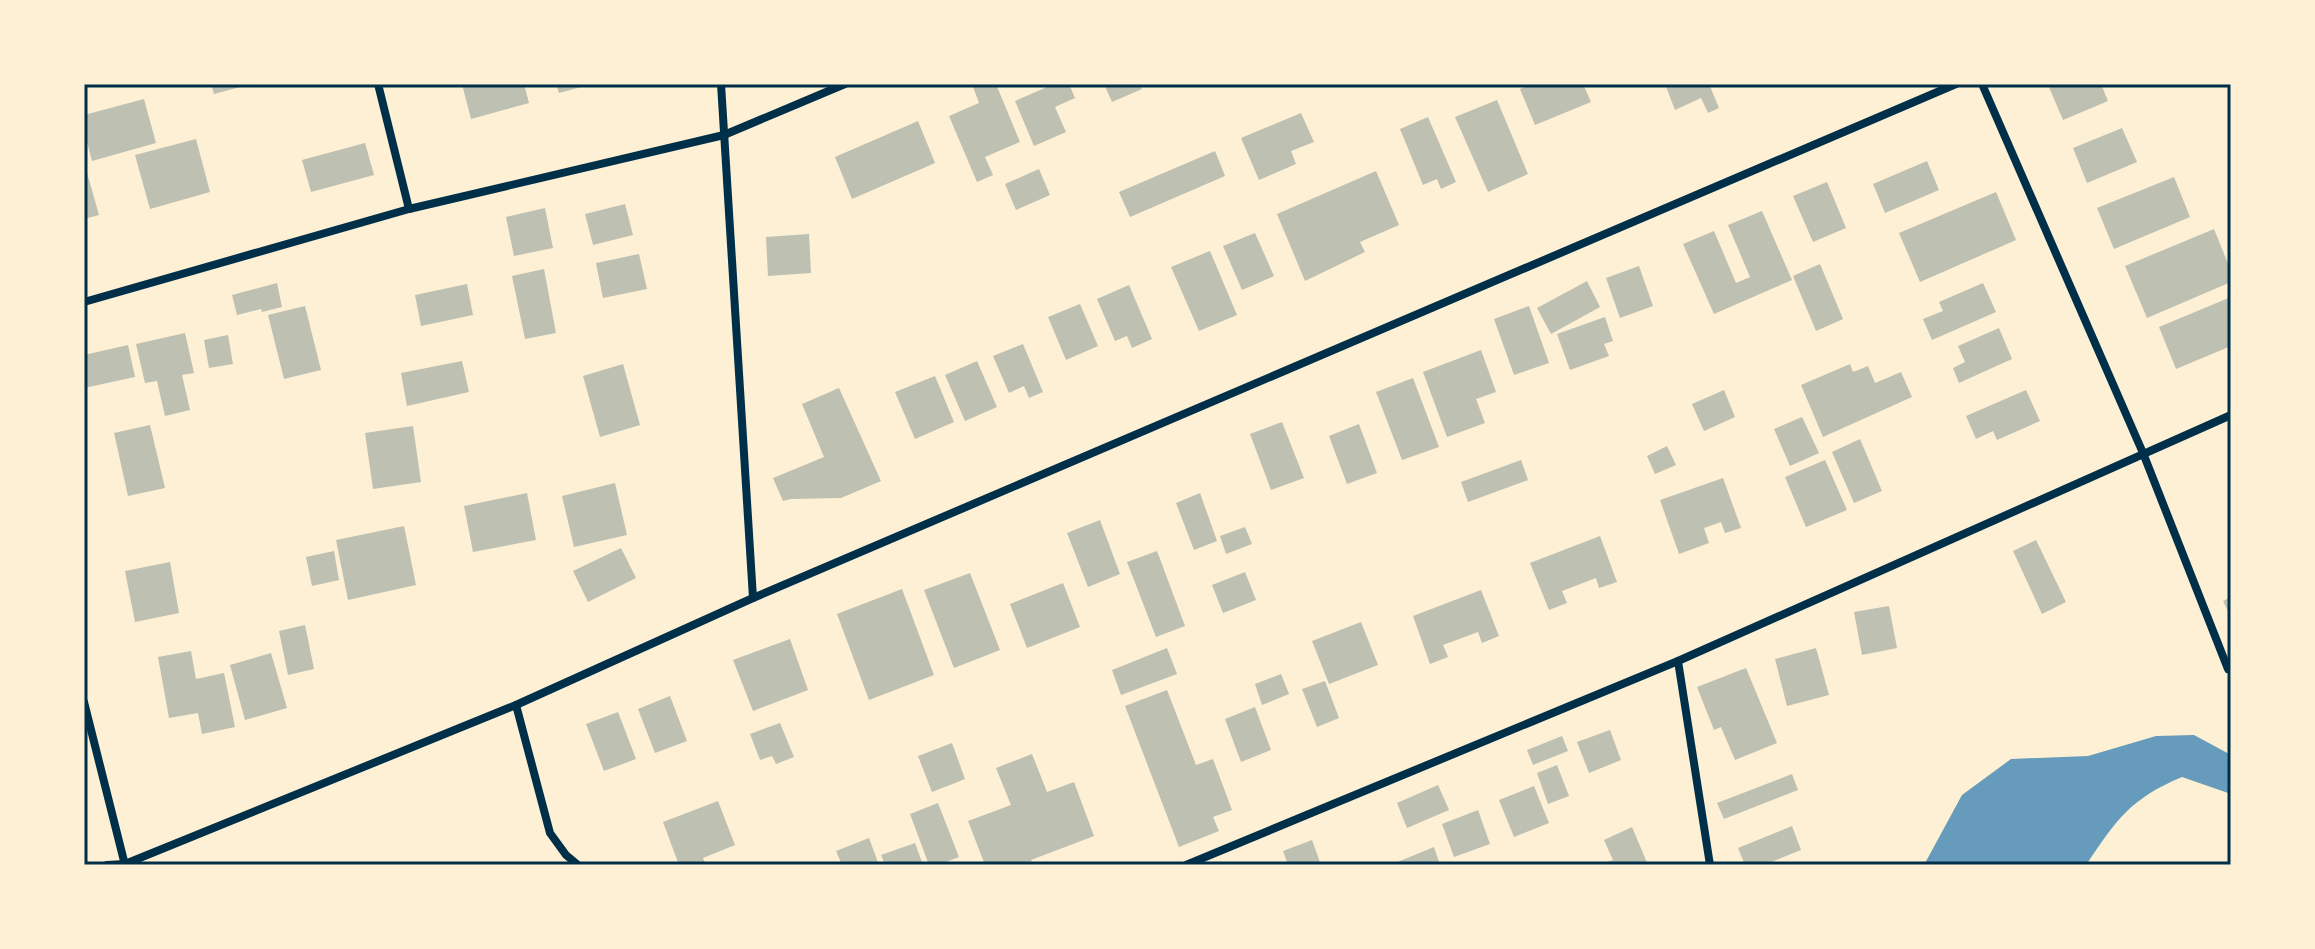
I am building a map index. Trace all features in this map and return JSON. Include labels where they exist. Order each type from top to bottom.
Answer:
[{"type":"street","points":[[378,84],[409,209]]},
{"type":"street","points":[[721,84],[753,598]]},
{"type":"street","points":[[84,302],[409,209],[724,135],[845,84]]},
{"type":"street","points":[[107,865],[125,864],[516,705],[753,598],[1956,84]]},
{"type":"street","points":[[1982,84],[2143,453],[2228,669]]},
{"type":"street","points":[[1186,865],[1678,661],[2231,415]]},
{"type":"street","points":[[1678,661],[1710,865]]},
{"type":"street","points":[[84,702],[125,864]]},
{"type":"street","points":[[516,705],[550,833],[566,855],[578,865]]},
{"type":"water","points":[[2194,735],[2231,755],[2231,794],[2182,777],[2164,785],[2126,812],[2086,865],[1924,865],[1962,795],[2011,759],[2088,756],[2156,736]]},
{"type":"building","points":[[211,84],[247,84],[248,85],[214,94]]},
{"type":"building","points":[[462,84],[524,84],[529,103],[471,119]]},
{"type":"building","points":[[556,84],[589,84],[589,85],[559,93]]},
{"type":"building","points":[[972,84],[996,84],[1020,142],[985,157],[993,175],[977,182],[949,116],[979,103]]},
{"type":"building","points":[[1046,84],[1069,84],[1075,98],[1055,107],[1066,132],[1034,146],[1015,101],[1047,87]]},
{"type":"building","points":[[1104,84],[1139,84],[1142,89],[1112,102]]},
{"type":"building","points":[[1532,84],[1583,84],[1591,102],[1535,125],[1520,89]]},
{"type":"building","points":[[1665,84],[1709,84],[1719,108],[1708,113],[1701,98],[1675,110]]},
{"type":"building","points":[[2057,84],[2101,84],[2108,101],[2063,120],[2049,87]]},
{"type":"building","points":[[144,99],[156,143],[92,161],[84,130],[84,115]]},
{"type":"building","points":[[1497,100],[1528,174],[1488,192],[1455,117]]},
{"type":"building","points":[[1301,113],[1314,142],[1291,151],[1296,164],[1259,180],[1241,138]]},
{"type":"building","points":[[1428,117],[1456,182],[1441,189],[1437,179],[1423,185],[1400,129]]},
{"type":"building","points":[[918,121],[935,163],[852,199],[835,157]]},
{"type":"building","points":[[2122,128],[2137,162],[2087,183],[2073,148]]},
{"type":"building","points":[[196,139],[210,192],[150,209],[135,155]]},
{"type":"building","points":[[365,143],[374,175],[311,192],[302,160]]},
{"type":"building","points":[[1215,151],[1225,176],[1130,217],[1119,192]]},
{"type":"building","points":[[1927,161],[1939,190],[1885,213],[1873,184]]},
{"type":"building","points":[[84,162],[99,215],[84,219]]},
{"type":"building","points":[[1039,169],[1050,195],[1016,210],[1005,184]]},
{"type":"building","points":[[1376,171],[1399,225],[1360,242],[1365,252],[1305,281],[1277,214]]},
{"type":"building","points":[[2174,177],[2190,217],[2114,249],[2097,208]]},
{"type":"building","points":[[1827,182],[1846,228],[1813,242],[1793,196]]},
{"type":"building","points":[[1996,192],[2016,240],[1920,282],[1899,233]]},
{"type":"building","points":[[625,204],[633,235],[593,245],[585,214]]},
{"type":"building","points":[[545,208],[553,248],[514,256],[506,217]]},
{"type":"building","points":[[1762,211],[1792,280],[1714,314],[1683,244],[1714,231],[1736,283],[1750,277],[1728,225]]},
{"type":"building","points":[[2214,229],[2231,271],[2231,282],[2147,318],[2125,266]]},
{"type":"building","points":[[1255,233],[1274,276],[1242,290],[1223,246]]},
{"type":"building","points":[[809,234],[811,273],[768,276],[766,237]]},
{"type":"building","points":[[1210,251],[1237,315],[1199,331],[1171,267]]},
{"type":"building","points":[[639,254],[647,289],[603,298],[596,263]]},
{"type":"building","points":[[1820,264],[1843,319],[1816,331],[1793,276]]},
{"type":"building","points":[[1639,266],[1653,306],[1620,318],[1606,278]]},
{"type":"building","points":[[544,269],[556,333],[525,339],[512,276]]},
{"type":"building","points":[[1587,281],[1600,307],[1551,334],[1537,308]]},
{"type":"building","points":[[277,283],[282,307],[237,315],[232,295]]},
{"type":"building","points":[[1983,283],[1996,312],[1932,340],[1923,319],[1943,311],[1939,302]]},
{"type":"building","points":[[467,284],[473,315],[421,326],[415,295]]},
{"type":"building","points":[[1129,285],[1152,339],[1132,348],[1127,336],[1115,341],[1097,299]]},
{"type":"building","points":[[2231,297],[2231,346],[2176,369],[2159,327]]},
{"type":"building","points":[[1080,304],[1098,346],[1066,360],[1048,317]]},
{"type":"building","points":[[305,306],[321,370],[284,379],[268,315]]},
{"type":"building","points":[[1529,306],[1549,363],[1514,375],[1494,319]]},
{"type":"building","points":[[1605,317],[1613,341],[1604,344],[1609,356],[1570,370],[1557,334]]},
{"type":"building","points":[[1999,328],[2012,359],[1959,383],[1953,368],[1965,362],[1958,346]]},
{"type":"building","points":[[185,333],[194,373],[182,375],[190,410],[165,416],[157,381],[145,383],[136,344]]},
{"type":"building","points":[[228,335],[233,364],[209,368],[204,340]]},
{"type":"building","points":[[1023,344],[1043,392],[1029,398],[1024,386],[1009,393],[993,356]]},
{"type":"building","points":[[128,345],[135,377],[84,388],[84,355]]},
{"type":"building","points":[[1481,350],[1496,392],[1476,399],[1485,423],[1447,437],[1423,372]]},
{"type":"building","points":[[462,361],[469,392],[407,406],[401,373]]},
{"type":"building","points":[[977,361],[997,407],[965,421],[945,375]]},
{"type":"building","points":[[623,364],[640,425],[600,437],[583,376]]},
{"type":"building","points":[[1850,364],[1853,372],[1868,366],[1875,383],[1901,372],[1912,397],[1823,437],[1801,385]]},
{"type":"building","points":[[935,376],[954,422],[915,439],[895,392]]},
{"type":"building","points":[[1413,378],[1439,447],[1402,460],[1376,392]]},
{"type":"building","points":[[839,388],[881,481],[841,498],[783,501],[773,478],[824,457],[802,404]]},
{"type":"building","points":[[1724,390],[1735,417],[1704,431],[1692,404]]},
{"type":"building","points":[[2026,390],[2040,421],[1997,440],[1993,431],[1976,439],[1966,416]]},
{"type":"building","points":[[1802,417],[1819,453],[1790,466],[1774,429]]},
{"type":"building","points":[[1282,422],[1304,478],[1271,490],[1250,434]]},
{"type":"building","points":[[1359,424],[1377,473],[1347,484],[1329,436]]},
{"type":"building","points":[[150,425],[165,488],[128,496],[114,433]]},
{"type":"building","points":[[413,426],[421,482],[373,489],[365,433]]},
{"type":"building","points":[[1860,439],[1882,491],[1854,503],[1832,452]]},
{"type":"building","points":[[1667,446],[1676,465],[1655,474],[1647,456]]},
{"type":"building","points":[[1521,460],[1528,480],[1468,502],[1461,482]]},
{"type":"building","points":[[1825,460],[1847,510],[1806,527],[1785,477]]},
{"type":"building","points":[[1723,478],[1741,528],[1725,533],[1721,522],[1704,528],[1709,543],[1679,554],[1660,500]]},
{"type":"building","points":[[615,483],[627,535],[574,547],[562,496]]},
{"type":"building","points":[[527,493],[536,540],[473,552],[464,506]]},
{"type":"building","points":[[1200,493],[1217,541],[1194,550],[1176,503]]},
{"type":"building","points":[[1100,520],[1120,574],[1088,587],[1067,533]]},
{"type":"building","points":[[404,526],[416,585],[348,600],[336,540]]},
{"type":"building","points":[[1245,527],[1252,544],[1226,554],[1220,536]]},
{"type":"building","points":[[1600,536],[1617,582],[1599,588],[1596,578],[1562,591],[1567,603],[1549,610],[1530,563]]},
{"type":"building","points":[[2036,540],[2066,602],[2042,614],[2013,551]]},
{"type":"building","points":[[621,548],[636,578],[588,602],[573,571]]},
{"type":"building","points":[[334,551],[339,580],[312,586],[306,557]]},
{"type":"building","points":[[1157,551],[1185,626],[1156,637],[1127,562]]},
{"type":"building","points":[[170,562],[179,613],[135,622],[125,571]]},
{"type":"building","points":[[1245,572],[1256,600],[1223,613],[1212,585]]},
{"type":"building","points":[[970,573],[1000,650],[954,668],[924,590]]},
{"type":"building","points":[[1063,583],[1080,627],[1027,648],[1010,604]]},
{"type":"building","points":[[902,589],[934,675],[869,700],[837,614]]},
{"type":"building","points":[[1481,590],[1499,636],[1482,643],[1478,632],[1443,645],[1448,657],[1430,664],[1413,616]]},
{"type":"building","points":[[2231,597],[2231,617],[2223,601]]},
{"type":"building","points":[[1889,606],[1897,648],[1862,655],[1854,612]]},
{"type":"building","points":[[1361,622],[1378,665],[1329,684],[1312,641]]},
{"type":"building","points":[[305,625],[314,669],[288,675],[279,631]]},
{"type":"building","points":[[790,639],[808,690],[753,711],[733,660]]},
{"type":"building","points":[[1167,648],[1177,674],[1121,695],[1112,670]]},
{"type":"building","points":[[1816,648],[1829,695],[1787,706],[1775,659]]},
{"type":"building","points":[[191,651],[196,679],[224,673],[235,727],[202,734],[198,713],[169,718],[158,657]]},
{"type":"building","points":[[271,653],[287,708],[245,720],[230,665]]},
{"type":"building","points":[[1746,668],[1777,743],[1735,760],[1721,727],[1714,730],[1697,687]]},
{"type":"building","points":[[1281,674],[1289,694],[1262,705],[1255,684]]},
{"type":"building","points":[[1325,681],[1339,718],[1317,727],[1302,689]]},
{"type":"building","points":[[1167,690],[1196,765],[1213,759],[1232,810],[1213,817],[1219,831],[1179,847],[1125,706]]},
{"type":"building","points":[[670,696],[687,741],[655,753],[638,709]]},
{"type":"building","points":[[1255,707],[1271,750],[1241,762],[1225,719]]},
{"type":"building","points":[[618,712],[636,759],[604,771],[586,724]]},
{"type":"building","points":[[780,723],[794,757],[776,764],[772,756],[760,760],[750,734]]},
{"type":"building","points":[[1610,730],[1621,760],[1589,773],[1577,742]]},
{"type":"building","points":[[1562,736],[1568,751],[1533,765],[1527,750]]},
{"type":"building","points":[[952,743],[965,779],[932,792],[918,756]]},
{"type":"building","points":[[1032,754],[1047,792],[1074,782],[1094,836],[1031,860],[1033,865],[985,865],[968,821],[1011,805],[996,768]]},
{"type":"building","points":[[1557,765],[1569,796],[1548,804],[1537,773]]},
{"type":"building","points":[[1792,774],[1798,790],[1724,819],[1717,803]]},
{"type":"building","points":[[1438,785],[1449,810],[1407,828],[1397,803]]},
{"type":"building","points":[[1534,786],[1549,823],[1514,837],[1499,800]]},
{"type":"building","points":[[718,801],[735,845],[703,858],[706,865],[679,865],[663,822]]},
{"type":"building","points":[[938,803],[959,857],[929,865],[910,814]]},
{"type":"building","points":[[1478,810],[1490,844],[1454,857],[1442,824]]},
{"type":"building","points":[[1792,826],[1801,850],[1764,865],[1745,865],[1738,848]]},
{"type":"building","points":[[1632,827],[1648,865],[1598,865],[1613,860],[1604,840]]},
{"type":"building","points":[[869,838],[879,865],[842,865],[836,851]]},
{"type":"building","points":[[1312,840],[1321,865],[1288,865],[1283,851]]},
{"type":"building","points":[[915,843],[923,865],[885,865],[881,855]]},
{"type":"building","points":[[1434,847],[1440,865],[1395,865],[1395,863]]}]
